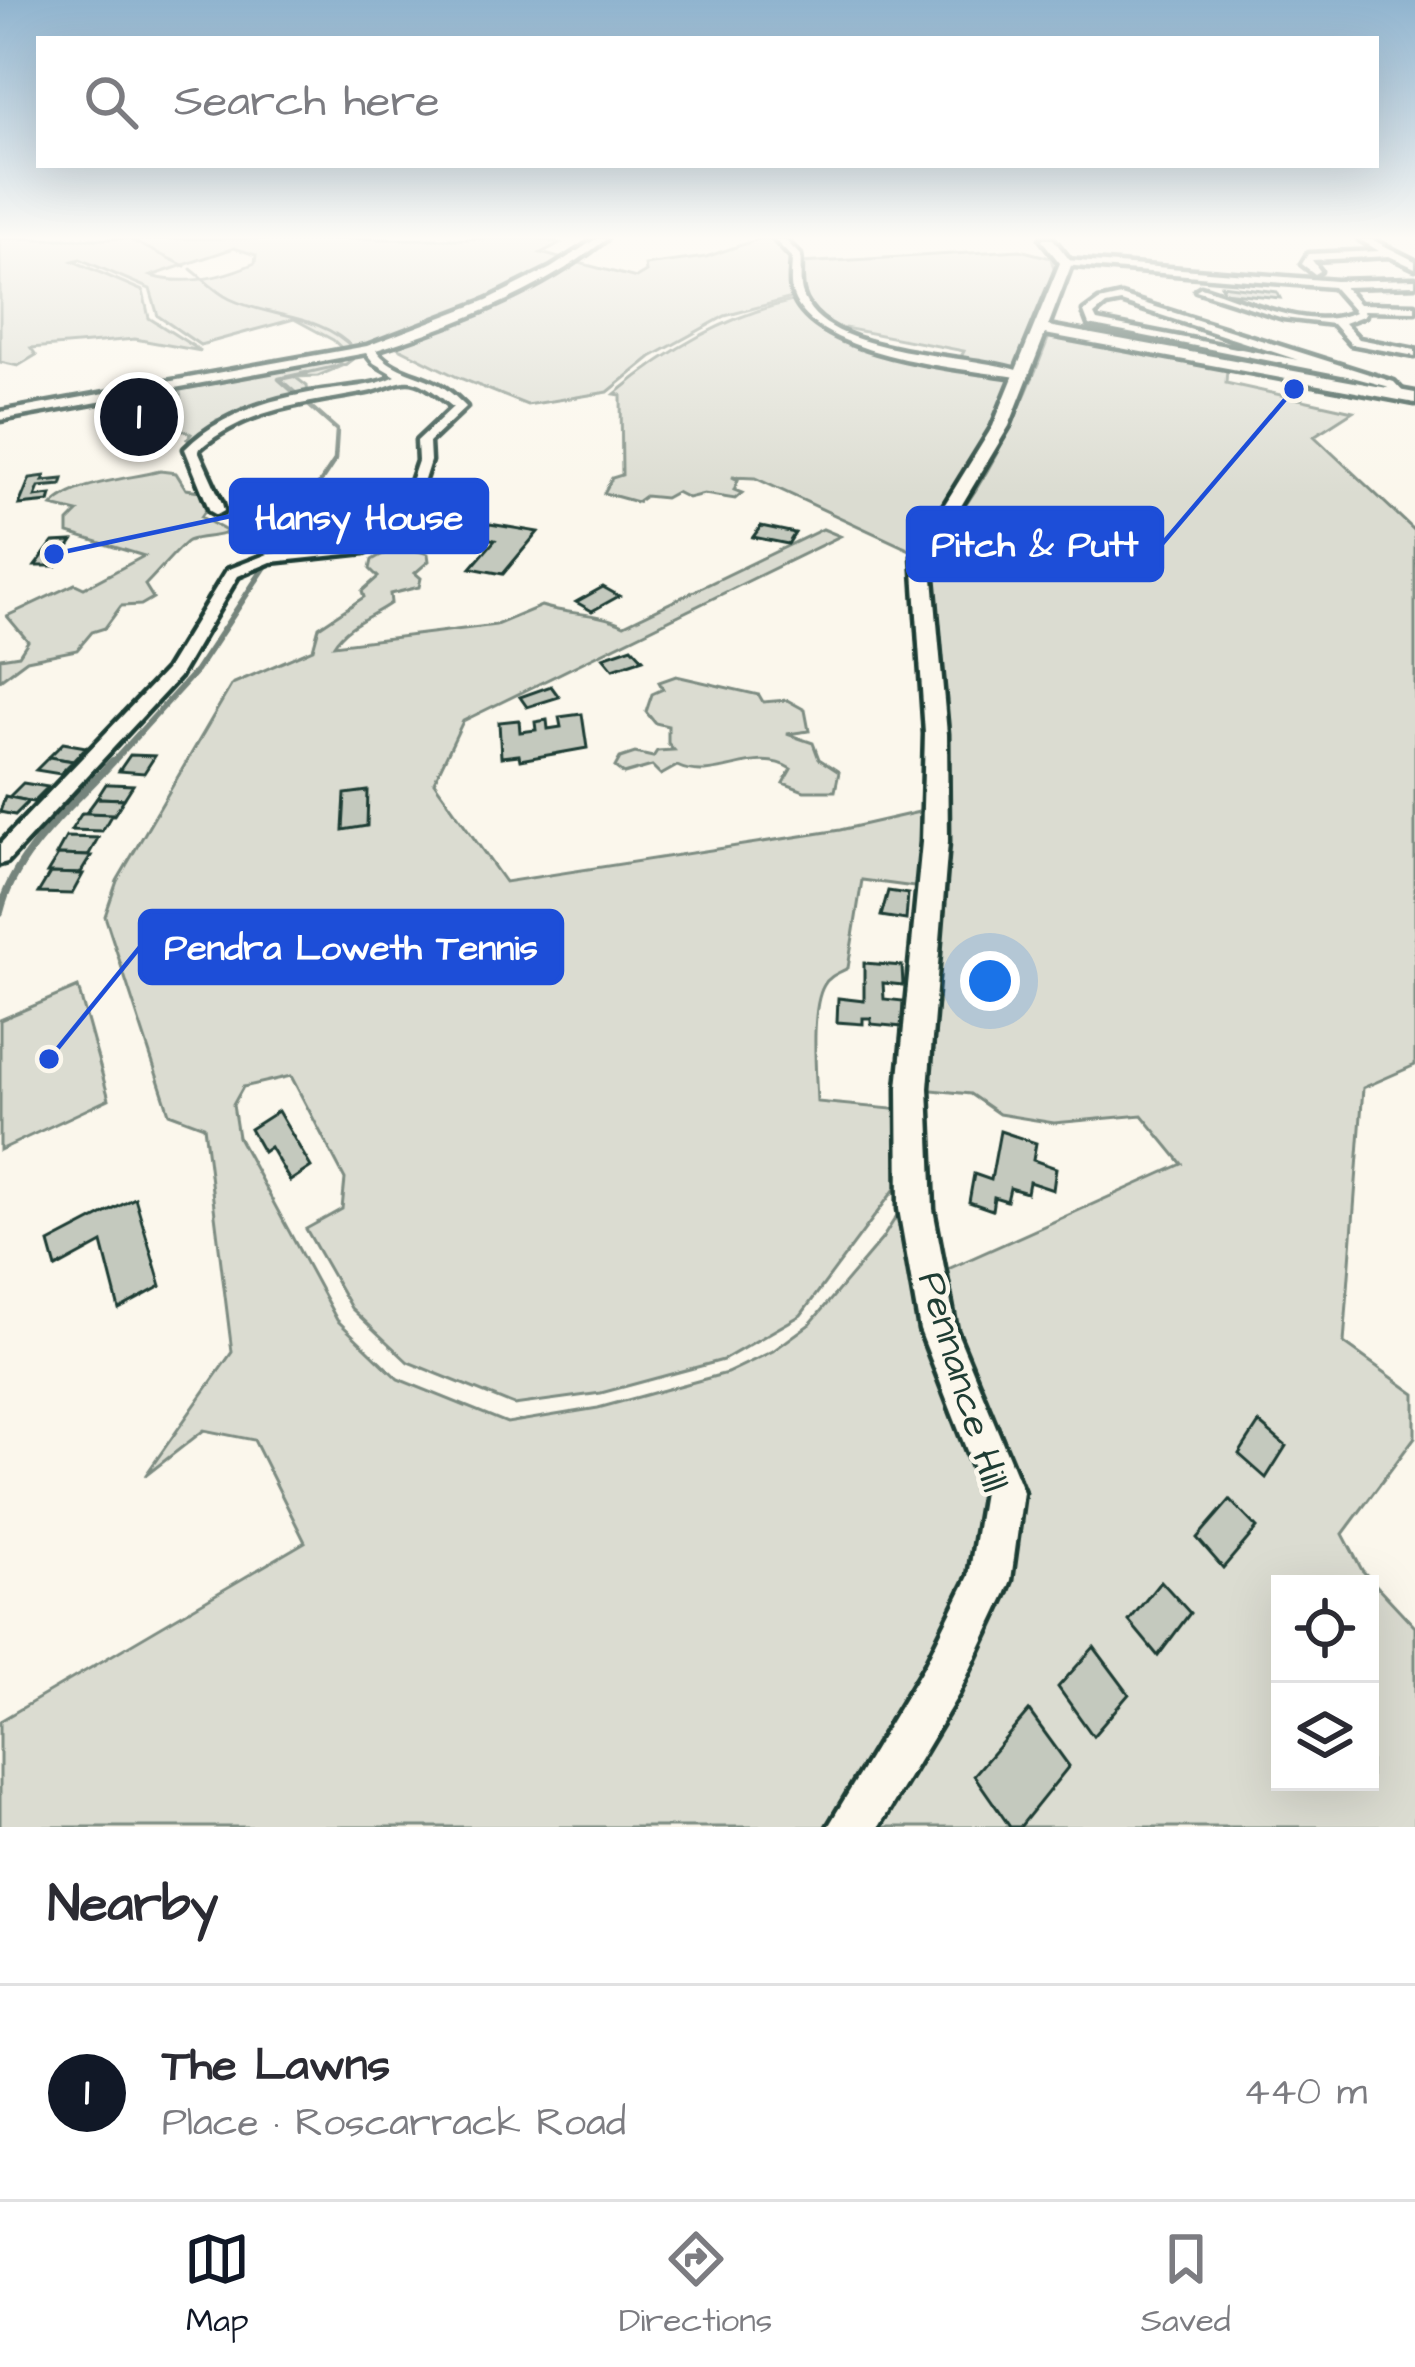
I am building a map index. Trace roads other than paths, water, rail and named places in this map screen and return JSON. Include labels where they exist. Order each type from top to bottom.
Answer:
[{"type":"street","points":[[0,416],[369,349],[433,324]]},
{"type":"street","points":[[821,324],[863,344],[1024,375]]},
{"type":"street","name":"Pennance Hill","points":[[852,1827],[942,1679],[990,1580],[1003,1492],[938,1330],[916,1209],[913,1088],[935,842],[936,734],[922,556],[1001,426],[1044,324]]},
{"type":"street","points":[[1100,324],[1353,374]]},
{"type":"street","points":[[1199,324],[1390,384],[1407,397]]},
{"type":"street","points":[[1339,324],[1355,342],[1415,353]]},
{"type":"street","points":[[1042,329],[1407,397]]},
{"type":"street","points":[[0,856],[173,673],[232,573],[268,558],[360,549],[401,530],[424,461],[423,441],[460,406],[434,386],[378,361],[369,349]]},
{"type":"street","points":[[217,511],[212,489],[201,476],[191,449],[213,428],[301,398],[357,392],[405,376]]},
{"type":"street","points":[[411,506],[445,509],[456,537]]},
{"type":"waterway","points":[[314,324],[354,349]]},
{"type":"waterway","points":[[293,376],[346,364],[358,355]]},
{"type":"waterway","points":[[293,376],[307,373]]},
{"type":"waterway","points":[[278,547],[335,460],[337,430],[279,379],[293,376]]},
{"type":"waterway","points":[[111,764],[196,671],[280,544]]},
{"type":"waterway","points":[[0,912],[7,890],[32,849],[113,761]]},
{"type":"place","name":"Pitch & Putt","points":[[1294,389]]},
{"type":"place","name":"The Lawns","points":[[139,417]]},
{"type":"place","name":"Hansy House","points":[[54,554]]},
{"type":"place","name":"Pendra Loweth Tennis","points":[[49,1059]]}]
